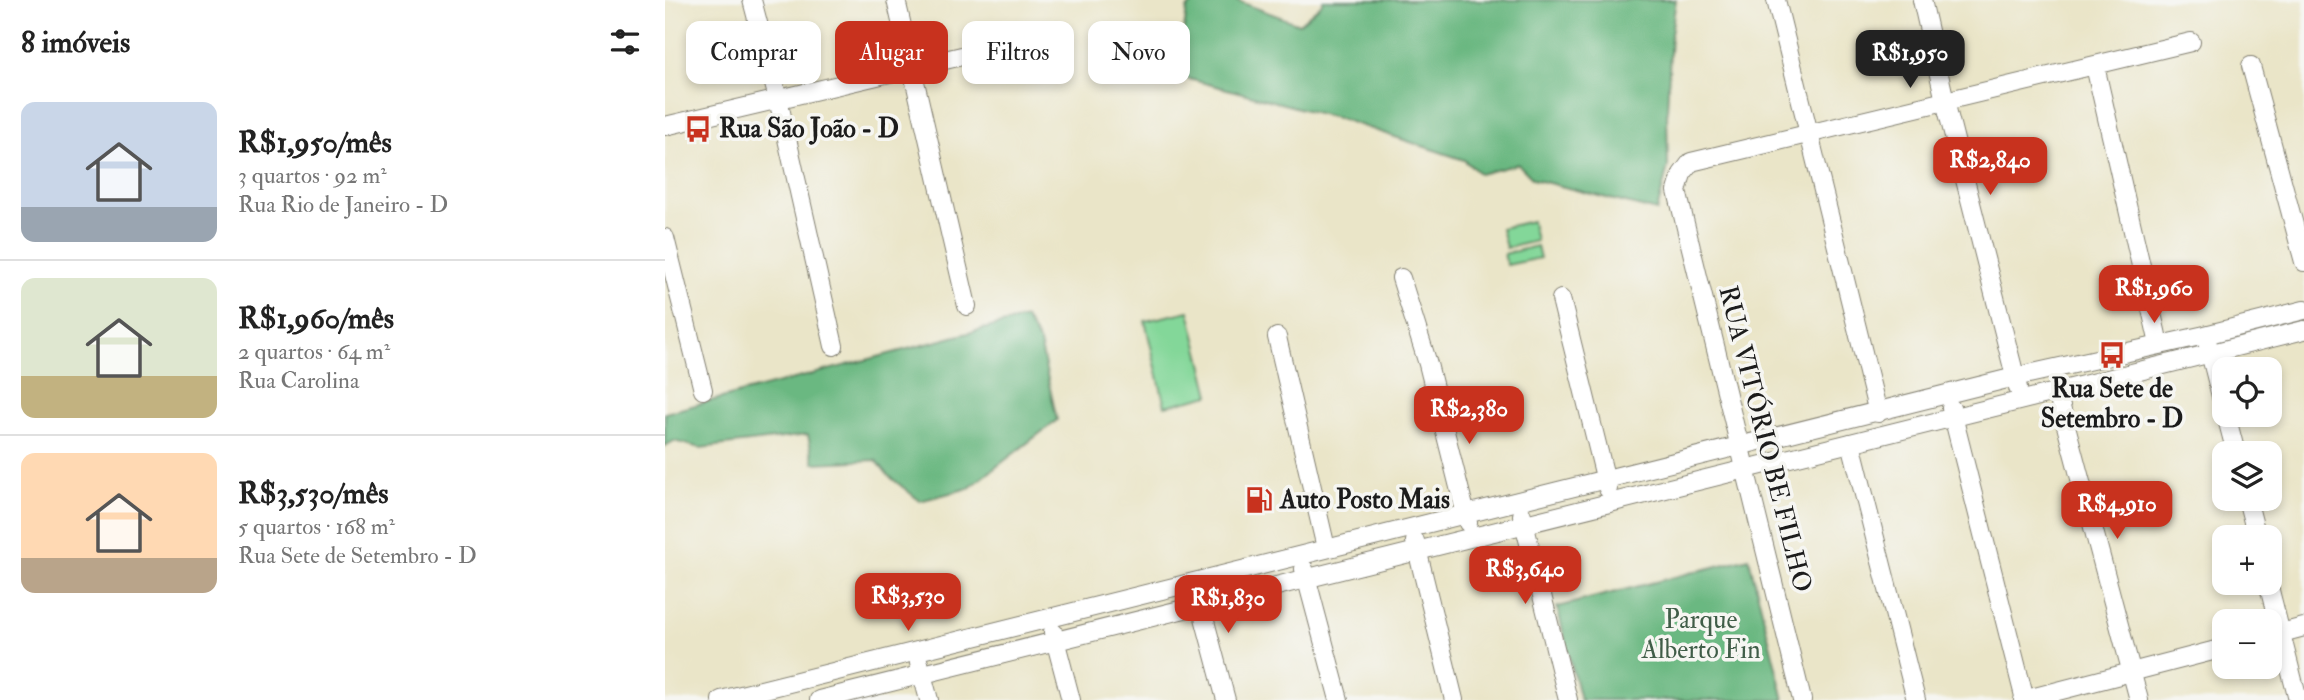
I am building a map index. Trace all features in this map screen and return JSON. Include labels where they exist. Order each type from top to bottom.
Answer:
[{"type":"street","points":[[752,0],[778,99],[834,346]]},
{"type":"street","points":[[896,0],[901,21]]},
{"type":"street","points":[[1776,0],[1878,413]]},
{"type":"street","points":[[1922,0],[2021,401]]},
{"type":"street","points":[[1809,133],[2191,43]]},
{"type":"street","points":[[2095,65],[2159,344]]},
{"type":"street","points":[[2251,65],[2304,262]]},
{"type":"street","points":[[665,126],[841,84]]},
{"type":"street","points":[[916,84],[968,306]]},
{"type":"street","name":"RUA VITÓRIO BE FILHO","points":[[1802,700],[1677,191],[1682,174],[1691,162],[1809,133]]},
{"type":"street","points":[[665,238],[703,390]]},
{"type":"street","points":[[1401,278],[1429,364],[1471,537]]},
{"type":"street","points":[[1561,299],[1612,503]]},
{"type":"street","points":[[722,700],[777,693],[916,650],[1194,580],[2015,377],[2304,310]]},
{"type":"street","points":[[819,700],[2304,330]]},
{"type":"street","points":[[2205,335],[2212,361]]},
{"type":"street","points":[[1277,337],[1326,548]]},
{"type":"street","points":[[2112,355],[2118,375]]},
{"type":"street","points":[[2057,392],[2139,700]]},
{"type":"street","points":[[1948,395],[2025,700],[2212,651]]},
{"type":"street","points":[[1851,443],[1916,700]]},
{"type":"street","points":[[1646,469],[1655,492]]},
{"type":"street","points":[[1518,502],[1568,700]]},
{"type":"street","points":[[1411,527],[1454,700]]},
{"type":"street","points":[[1300,555],[1339,700]]},
{"type":"street","points":[[1194,580],[1226,700]]},
{"type":"street","points":[[1050,618],[1071,700]]},
{"type":"street","points":[[2282,632],[2304,627]]},
{"type":"street","points":[[916,650],[929,700]]},
{"type":"street","points":[[2282,654],[2298,700]]},
{"type":"green space","points":[[1196,0],[1235,0],[1299,24],[1321,5],[1323,0],[1676,0],[1671,34],[1667,110],[1668,166],[1657,211],[1533,179],[1518,164],[1480,174],[1464,160],[1344,120],[1190,79],[1190,21],[1185,21],[1187,9]]},
{"type":"green space","points":[[1532,221],[1536,241],[1506,248],[1501,228]]},
{"type":"green space","points":[[1537,246],[1540,258],[1507,265],[1504,254]]},
{"type":"green space","points":[[1189,311],[1210,395],[1165,406],[1145,321]]},
{"type":"green space","points":[[1025,318],[1040,343],[1057,420],[969,488],[920,501],[889,476],[876,460],[814,463],[808,435],[700,448],[674,441],[665,446],[665,413]]},
{"type":"green space","name":"Parque Alberto Fin","points":[[1749,558],[1784,700],[1580,700],[1557,607]]},
{"type":"place","name":"Rua São João - D","points":[[698,129]]},
{"type":"place","name":"Rua Sete de Setembro - D","points":[[2112,355]]},
{"type":"place","name":"Auto Posto Mais","points":[[1259,500]]}]
